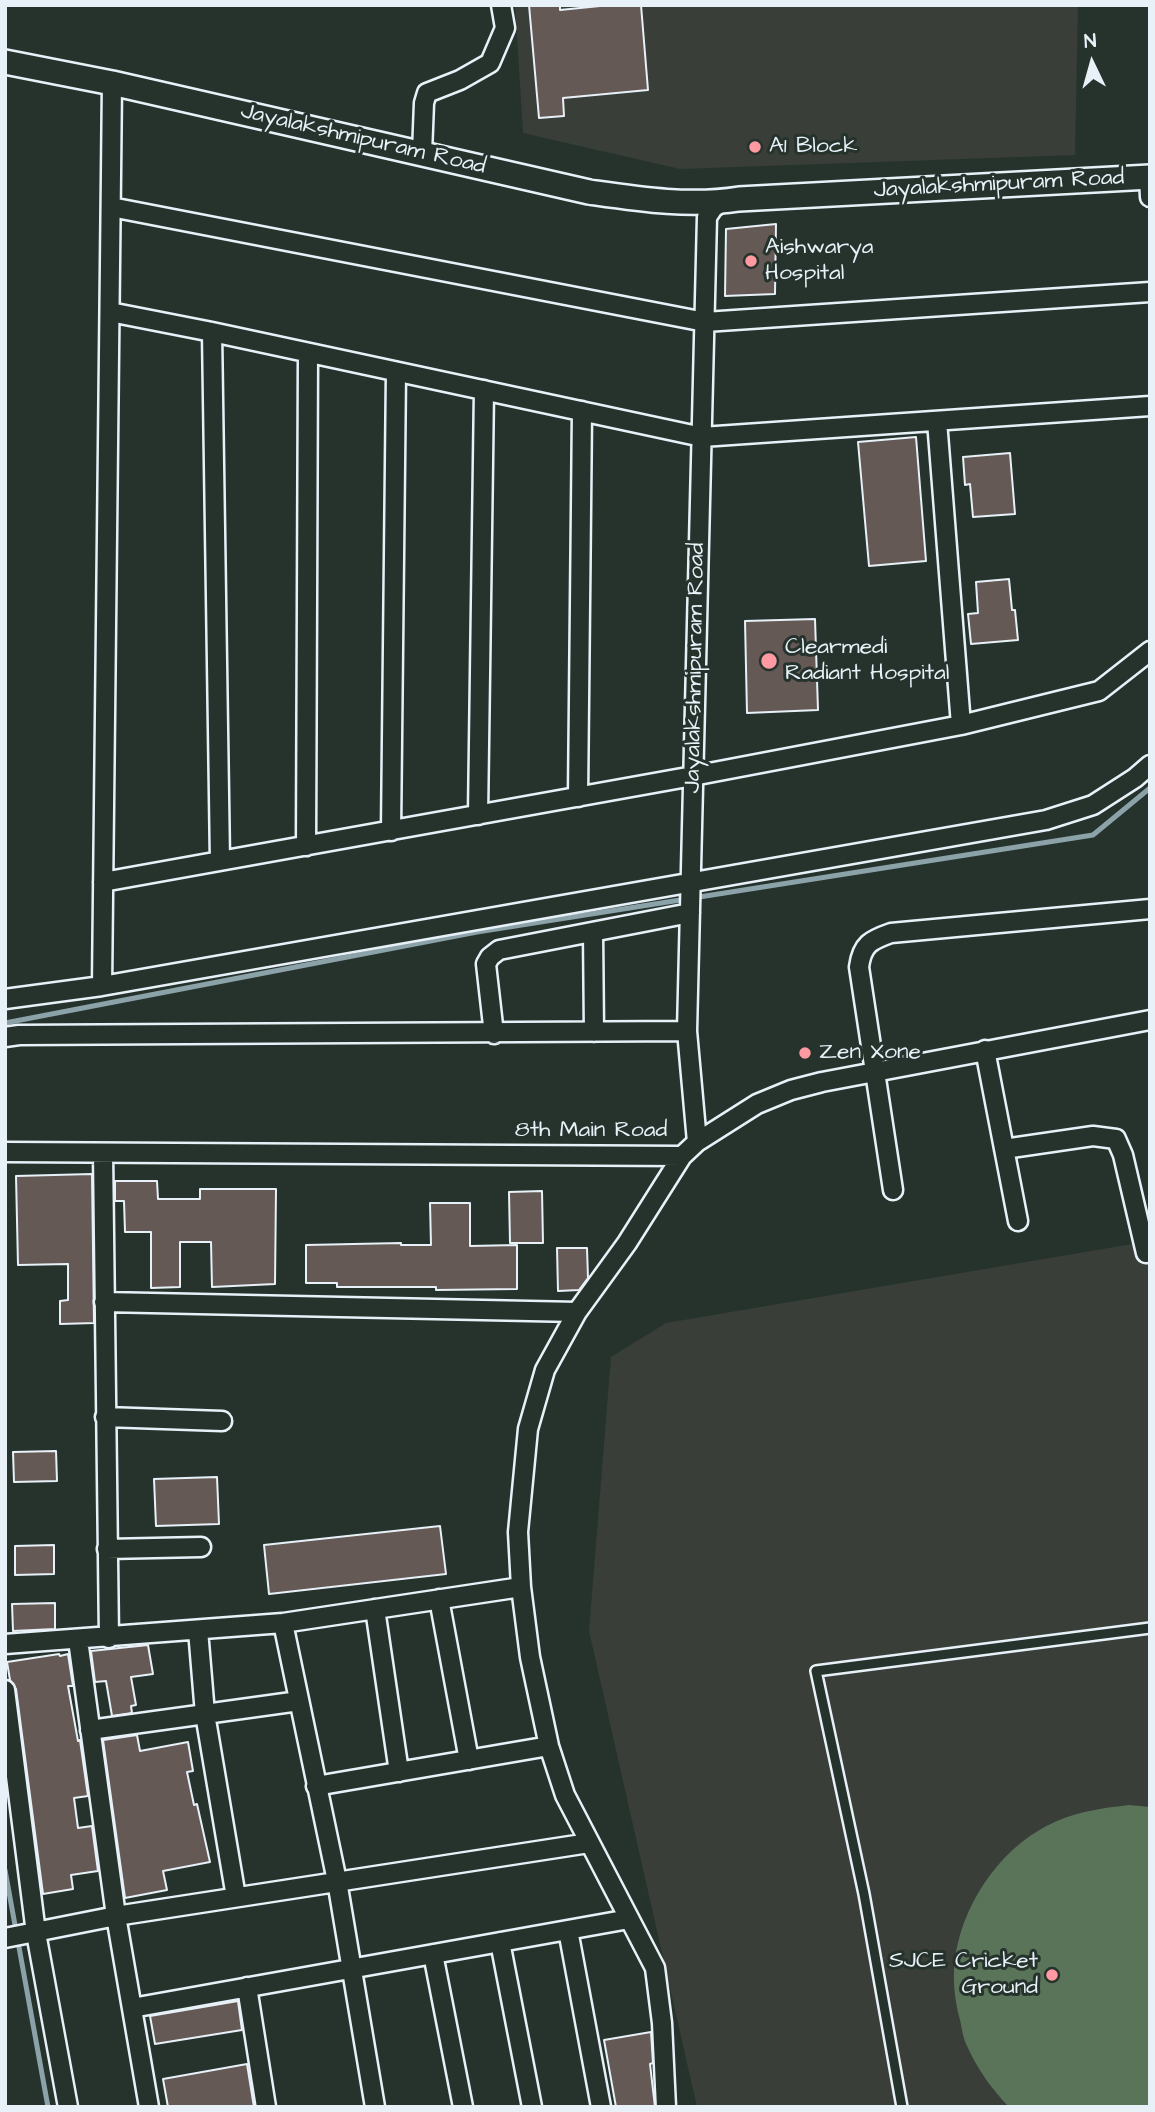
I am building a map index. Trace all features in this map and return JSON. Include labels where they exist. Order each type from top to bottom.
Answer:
[{"type":"street","points":[[422,153],[424,103],[427,93],[460,80],[490,63],[505,28],[501,5]]},
{"type":"street","name":"Jayalakshmipuram Road","points":[[5,62],[112,83],[589,192],[651,201],[723,201],[1149,177]]},
{"type":"street","points":[[102,986],[112,83]]},
{"type":"street","points":[[1149,177],[1150,197]]},
{"type":"street","name":"Jayalakshmipuram Road","points":[[696,1142],[687,1031],[707,217],[713,208],[723,201]]},
{"type":"street","points":[[111,207],[705,321],[1150,292]]},
{"type":"street","points":[[110,312],[702,437],[1150,405]]},
{"type":"street","points":[[212,332],[220,861]]},
{"type":"street","points":[[306,846],[308,353]]},
{"type":"street","points":[[391,831],[396,372]]},
{"type":"street","points":[[478,815],[484,390]]},
{"type":"street","points":[[578,797],[582,411]]},
{"type":"street","points":[[937,421],[961,725]]},
{"type":"street","points":[[103,882],[961,725],[1098,691],[1150,651]]},
{"type":"street","points":[[5,999],[102,986],[1046,820],[1093,805],[1150,765]]},
{"type":"street","points":[[893,1190],[859,967],[861,953],[872,940],[891,933],[1150,909]]},
{"type":"street","points":[[494,1034],[486,964],[499,950],[690,913]]},
{"type":"street","points":[[593,932],[594,1032]]},
{"type":"street","name":"8th Main Road","points":[[5,1152],[682,1156],[696,1142],[757,1104],[791,1090],[876,1071],[1150,1020]]},
{"type":"street","points":[[5,1037],[687,1031]]},
{"type":"street","points":[[985,1050],[1018,1221]]},
{"type":"street","points":[[1004,1149],[1093,1136],[1116,1139],[1123,1154],[1146,1253]]},
{"type":"street","points":[[103,1153],[109,1638]]},
{"type":"street","points":[[666,2107],[662,2023],[655,1968],[565,1796],[549,1746],[530,1657],[521,1587],[518,1532],[528,1429],[545,1370],[577,1312],[627,1244],[682,1156]]},
{"type":"street","points":[[104,1302],[577,1312]]},
{"type":"street","points":[[105,1417],[222,1421]]},
{"type":"street","points":[[107,1549],[201,1547]]},
{"type":"street","points":[[5,1644],[283,1623],[521,1587]]},
{"type":"street","points":[[439,1599],[469,1760]]},
{"type":"street","points":[[374,1609],[400,1772]]},
{"type":"street","points":[[283,1623],[337,1881],[375,2107]]},
{"type":"street","points":[[198,1630],[205,1714],[236,1897]]},
{"type":"street","points":[[78,1640],[116,1916],[149,2107]]},
{"type":"street","points":[[5,1690],[36,1933],[68,2107]]},
{"type":"street","points":[[90,1730],[299,1701]]},
{"type":"street","points":[[316,1786],[549,1746]]},
{"type":"street","points":[[5,1938],[116,1916],[589,1843]]},
{"type":"street","points":[[132,2008],[629,1919]]},
{"type":"street","points":[[568,1930],[601,2107]]},
{"type":"street","points":[[500,1942],[532,2107]]},
{"type":"street","points":[[433,1954],[463,2107]]},
{"type":"street","points":[[247,1987],[266,2107]]},
{"type":"lane","points":[[902,2107],[864,1894],[816,1671],[1150,1628]]},
{"type":"shaded area","points":[[515,5],[1078,5],[1075,155],[680,169],[523,133]]},
{"type":"shaded area","points":[[1150,1241],[1150,2107],[697,2107],[589,1631],[611,1357],[666,1323]]},
{"type":"green space","name":"SJCE Cricket Ground","points":[[1129,1805],[1150,1807],[1150,2107],[1009,2107],[985,2078],[964,2040],[954,1986],[956,1952],[961,1931],[979,1892],[991,1874],[1021,1843],[1038,1831],[1074,1815]]},
{"type":"building","points":[[529,5],[560,5],[560,10],[641,5],[648,90],[563,98],[564,116],[539,118]]},
{"type":"building","name":"Aishwarya Hospital","points":[[776,224],[775,294],[725,296],[726,229]]},
{"type":"building","points":[[916,437],[926,561],[869,566],[858,442]]},
{"type":"building","points":[[1010,453],[1015,514],[973,517],[970,484],[965,485],[963,457]]},
{"type":"building","points":[[1009,579],[1018,640],[971,644],[968,614],[978,613],[976,582]]},
{"type":"building","points":[[815,619],[818,710],[747,713],[745,621]]},
{"type":"building","points":[[92,1174],[94,1323],[60,1324],[60,1301],[68,1300],[68,1264],[18,1265],[16,1176]]},
{"type":"building","points":[[115,1181],[157,1181],[158,1199],[200,1199],[200,1189],[276,1189],[275,1284],[212,1287],[211,1242],[180,1242],[180,1287],[151,1288],[151,1232],[125,1232],[124,1201],[115,1201]]},
{"type":"building","points":[[542,1191],[543,1243],[510,1243],[509,1192]]},
{"type":"building","points":[[430,1203],[470,1203],[470,1246],[517,1245],[517,1289],[436,1290],[436,1287],[337,1287],[337,1283],[306,1283],[306,1245],[431,1245]]},
{"type":"building","points":[[557,1248],[587,1248],[588,1278],[579,1290],[558,1291]]},
{"type":"building","points":[[56,1451],[57,1481],[14,1482],[13,1452]]},
{"type":"building","points":[[217,1477],[219,1524],[156,1526],[154,1479]]},
{"type":"building","points":[[440,1526],[446,1574],[269,1594],[264,1545]]},
{"type":"building","points":[[54,1545],[54,1574],[15,1575],[15,1546]]},
{"type":"building","points":[[55,1603],[55,1629],[13,1631],[12,1604]]},
{"type":"building","points":[[148,1645],[153,1674],[131,1677],[136,1705],[131,1706],[132,1713],[112,1716],[106,1681],[95,1682],[91,1651]]},
{"type":"building","points":[[68,1654],[73,1686],[68,1686],[78,1741],[80,1740],[88,1796],[74,1798],[78,1828],[92,1826],[98,1871],[71,1875],[73,1889],[43,1894],[16,1689],[10,1680],[7,1662]]},
{"type":"building","points":[[137,1735],[140,1751],[188,1742],[193,1771],[187,1772],[210,1862],[163,1871],[167,1890],[125,1898],[103,1740]]},
{"type":"building","points":[[238,2001],[242,2030],[155,2044],[150,2016]]},
{"type":"building","points":[[651,2032],[653,2063],[650,2064],[655,2107],[616,2107],[604,2040]]},
{"type":"building","points":[[247,2064],[254,2107],[168,2107],[163,2079]]},
{"type":"waterway","points":[[5,1023],[477,932],[1093,835],[1150,788]]},
{"type":"waterway","points":[[5,1870],[48,2107]]},
{"type":"place","name":"A1 Block","points":[[755,147]]},
{"type":"place","name":"Aishwarya Hospital","points":[[751,261]]},
{"type":"place","name":"Clearmedi Radiant Hospital","points":[[769,661]]},
{"type":"place","name":"Zen Xone","points":[[805,1053]]},
{"type":"place","name":"SJCE Cricket Ground","points":[[1052,1975]]}]
